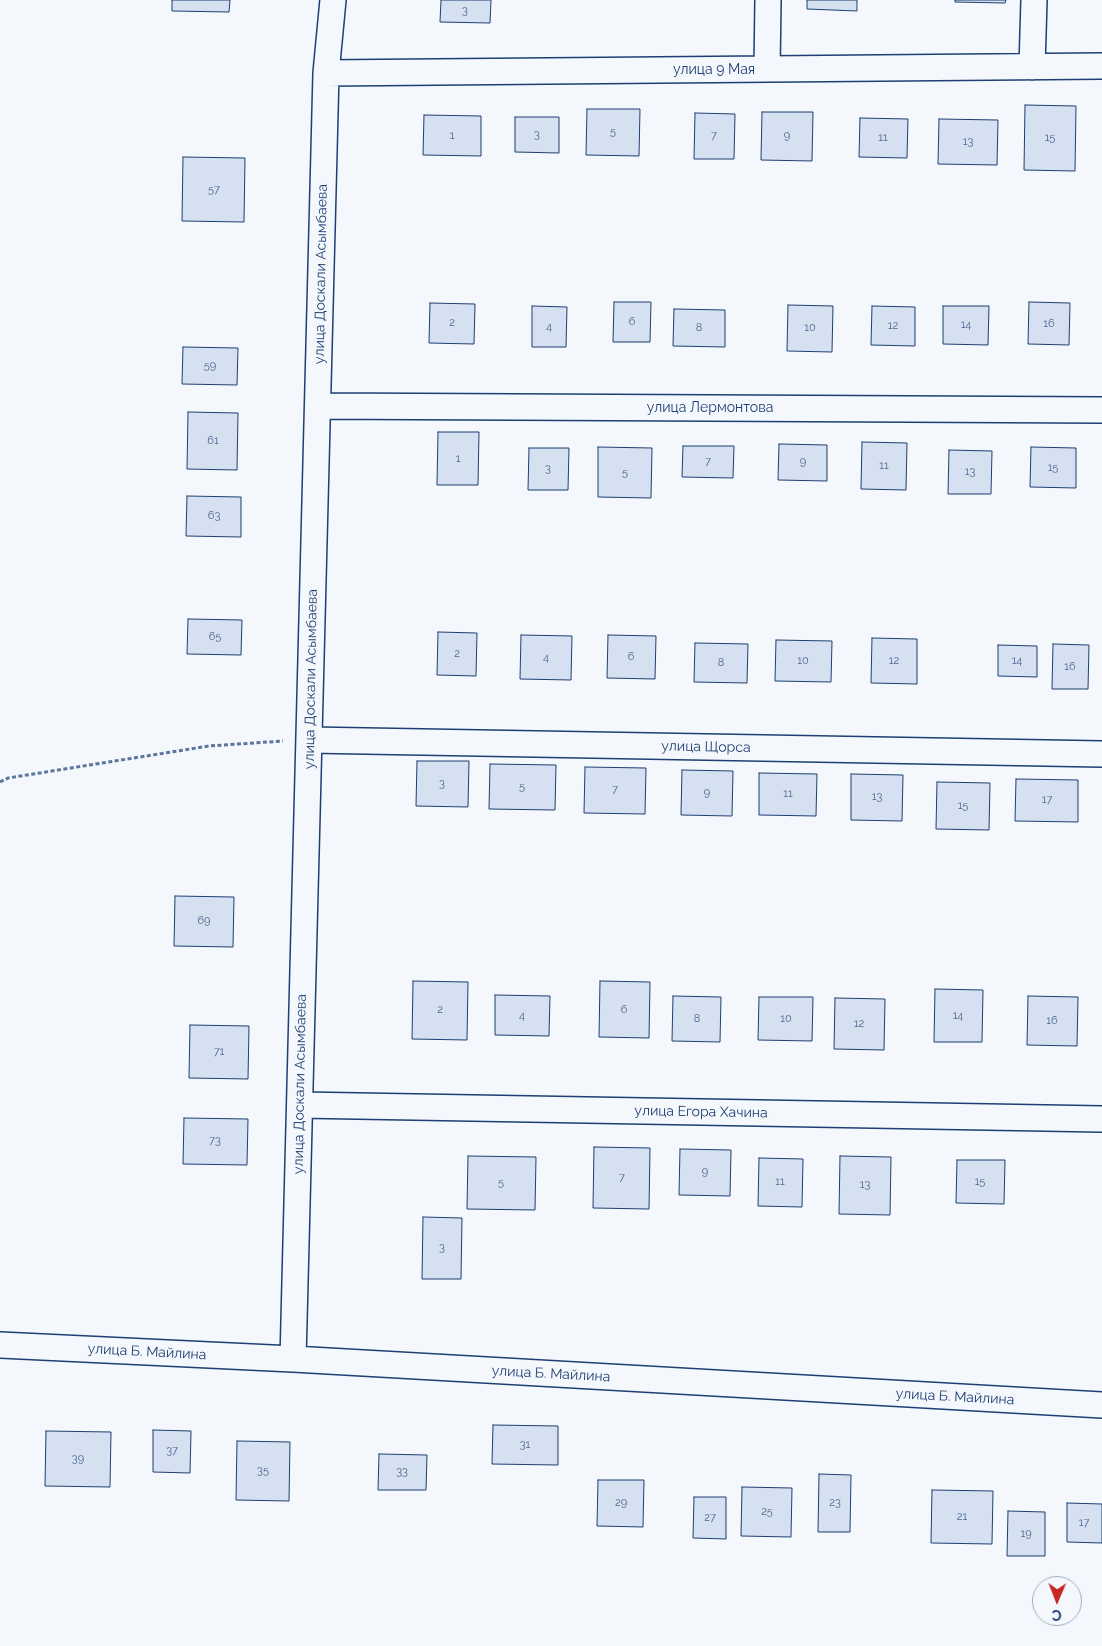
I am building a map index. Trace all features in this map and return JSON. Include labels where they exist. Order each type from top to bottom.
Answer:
[{"type":"street","name":"улица Доскали Асымбаева","points":[[293,1359],[326,73],[333,0]]},
{"type":"street","points":[[767,69],[768,0]]},
{"type":"street","points":[[1032,67],[1034,0]]},
{"type":"street","name":"улица 9 Мая","points":[[326,73],[1102,66]]},
{"type":"street","name":"улица Лермонтова","points":[[318,406],[1102,410]]},
{"type":"street","name":"улица Щорса","points":[[309,740],[1102,754]]},
{"type":"street","name":"улица Егора Хачина","points":[[300,1105],[1102,1119]]},
{"type":"street","name":"улица Б. Майлина","points":[[0,1345],[293,1359],[1102,1405]]},
{"type":"path","points":[[0,782],[8,778],[209,746],[309,740]]},
{"type":"building","points":[[172,0],[230,0],[229,12],[172,11]]},
{"type":"building","points":[[441,0],[491,0],[490,23],[440,22]]},
{"type":"building","points":[[807,0],[857,0],[857,11],[807,9]]},
{"type":"building","points":[[955,0],[1006,0],[1005,3],[955,2]]},
{"type":"building","points":[[1025,105],[1076,106],[1075,171],[1024,170]]},
{"type":"building","points":[[587,109],[640,109],[639,156],[586,155]]},
{"type":"building","points":[[762,112],[813,112],[812,161],[761,160]]},
{"type":"building","points":[[695,113],[735,114],[734,159],[694,159]]},
{"type":"building","points":[[424,115],[481,116],[481,156],[423,155]]},
{"type":"building","points":[[515,117],[559,117],[559,153],[515,152]]},
{"type":"building","points":[[860,118],[908,119],[907,158],[859,157]]},
{"type":"building","points":[[939,119],[998,120],[997,165],[938,164]]},
{"type":"building","points":[[183,157],[245,158],[244,222],[182,221]]},
{"type":"building","points":[[614,302],[651,302],[650,342],[613,342]]},
{"type":"building","points":[[1029,302],[1070,303],[1069,345],[1028,344]]},
{"type":"building","points":[[430,303],[475,304],[474,344],[429,343]]},
{"type":"building","points":[[788,305],[833,306],[832,352],[787,351]]},
{"type":"building","points":[[532,306],[567,307],[566,347],[532,347]]},
{"type":"building","points":[[872,306],[915,307],[915,346],[871,345]]},
{"type":"building","points":[[943,306],[989,306],[988,345],[943,344]]},
{"type":"building","points":[[674,309],[725,310],[725,347],[673,346]]},
{"type":"building","points":[[183,347],[238,348],[237,385],[182,384]]},
{"type":"building","points":[[188,412],[238,413],[237,470],[187,469]]},
{"type":"building","points":[[438,432],[479,432],[478,485],[437,485]]},
{"type":"building","points":[[862,442],[907,443],[906,490],[861,489]]},
{"type":"building","points":[[779,444],[827,445],[827,481],[778,480]]},
{"type":"building","points":[[683,446],[734,446],[733,478],[682,477]]},
{"type":"building","points":[[598,447],[652,448],[651,498],[598,497]]},
{"type":"building","points":[[1031,447],[1076,448],[1076,488],[1030,487]]},
{"type":"building","points":[[529,448],[569,448],[568,490],[528,490]]},
{"type":"building","points":[[949,450],[992,451],[991,494],[948,494]]},
{"type":"building","points":[[187,496],[241,497],[241,537],[186,536]]},
{"type":"building","points":[[188,619],[242,620],[241,655],[187,654]]},
{"type":"building","points":[[438,632],[477,633],[476,676],[437,675]]},
{"type":"building","points":[[521,635],[572,636],[571,680],[520,679]]},
{"type":"building","points":[[608,635],[656,636],[655,679],[607,678]]},
{"type":"building","points":[[872,638],[917,639],[917,684],[871,683]]},
{"type":"building","points":[[776,640],[832,641],[831,682],[775,681]]},
{"type":"building","points":[[695,643],[748,644],[747,683],[694,682]]},
{"type":"building","points":[[1053,644],[1089,645],[1088,689],[1052,689]]},
{"type":"building","points":[[998,645],[1037,646],[1037,677],[998,676]]},
{"type":"building","points":[[417,761],[469,761],[468,807],[416,806]]},
{"type":"building","points":[[490,764],[556,765],[555,810],[489,809]]},
{"type":"building","points":[[585,767],[646,768],[645,814],[584,813]]},
{"type":"building","points":[[682,770],[733,771],[732,816],[681,815]]},
{"type":"building","points":[[759,773],[817,774],[816,816],[759,815]]},
{"type":"building","points":[[851,774],[903,775],[902,821],[851,820]]},
{"type":"building","points":[[1016,779],[1078,780],[1078,822],[1015,821]]},
{"type":"building","points":[[937,782],[990,783],[989,830],[936,829]]},
{"type":"building","points":[[175,896],[234,897],[233,947],[174,946]]},
{"type":"building","points":[[413,981],[468,982],[467,1040],[412,1039]]},
{"type":"building","points":[[600,981],[650,982],[649,1038],[599,1037]]},
{"type":"building","points":[[935,989],[983,990],[982,1042],[934,1042]]},
{"type":"building","points":[[495,995],[550,996],[549,1036],[495,1035]]},
{"type":"building","points":[[673,996],[721,997],[720,1042],[672,1041]]},
{"type":"building","points":[[1028,996],[1078,997],[1077,1046],[1027,1045]]},
{"type":"building","points":[[759,997],[813,997],[812,1041],[758,1040]]},
{"type":"building","points":[[835,998],[885,999],[884,1050],[834,1049]]},
{"type":"building","points":[[190,1025],[249,1026],[248,1079],[189,1078]]},
{"type":"building","points":[[184,1118],[248,1119],[247,1165],[183,1164]]},
{"type":"building","points":[[594,1147],[650,1148],[649,1209],[593,1208]]},
{"type":"building","points":[[680,1149],[731,1150],[730,1196],[679,1195]]},
{"type":"building","points":[[468,1156],[536,1157],[535,1210],[467,1209]]},
{"type":"building","points":[[840,1156],[891,1157],[890,1215],[839,1214]]},
{"type":"building","points":[[759,1158],[803,1159],[802,1207],[758,1206]]},
{"type":"building","points":[[957,1160],[1005,1160],[1004,1204],[956,1203]]},
{"type":"building","points":[[423,1217],[462,1218],[461,1279],[422,1279]]},
{"type":"building","points":[[493,1425],[558,1426],[558,1465],[492,1464]]},
{"type":"building","points":[[153,1430],[191,1431],[190,1473],[153,1472]]},
{"type":"building","points":[[46,1431],[111,1432],[110,1487],[45,1486]]},
{"type":"building","points":[[237,1441],[290,1442],[289,1501],[236,1500]]},
{"type":"building","points":[[379,1454],[427,1455],[426,1490],[378,1490]]},
{"type":"building","points":[[819,1474],[851,1475],[850,1532],[818,1532]]},
{"type":"building","points":[[598,1480],[644,1480],[643,1527],[597,1526]]},
{"type":"building","points":[[742,1487],[792,1488],[791,1537],[741,1536]]},
{"type":"building","points":[[932,1490],[993,1491],[992,1544],[931,1543]]},
{"type":"building","points":[[694,1497],[726,1497],[726,1539],[693,1538]]},
{"type":"building","points":[[1067,1503],[1102,1504],[1102,1543],[1067,1542]]},
{"type":"building","points":[[1008,1511],[1045,1512],[1045,1556],[1007,1556]]}]
